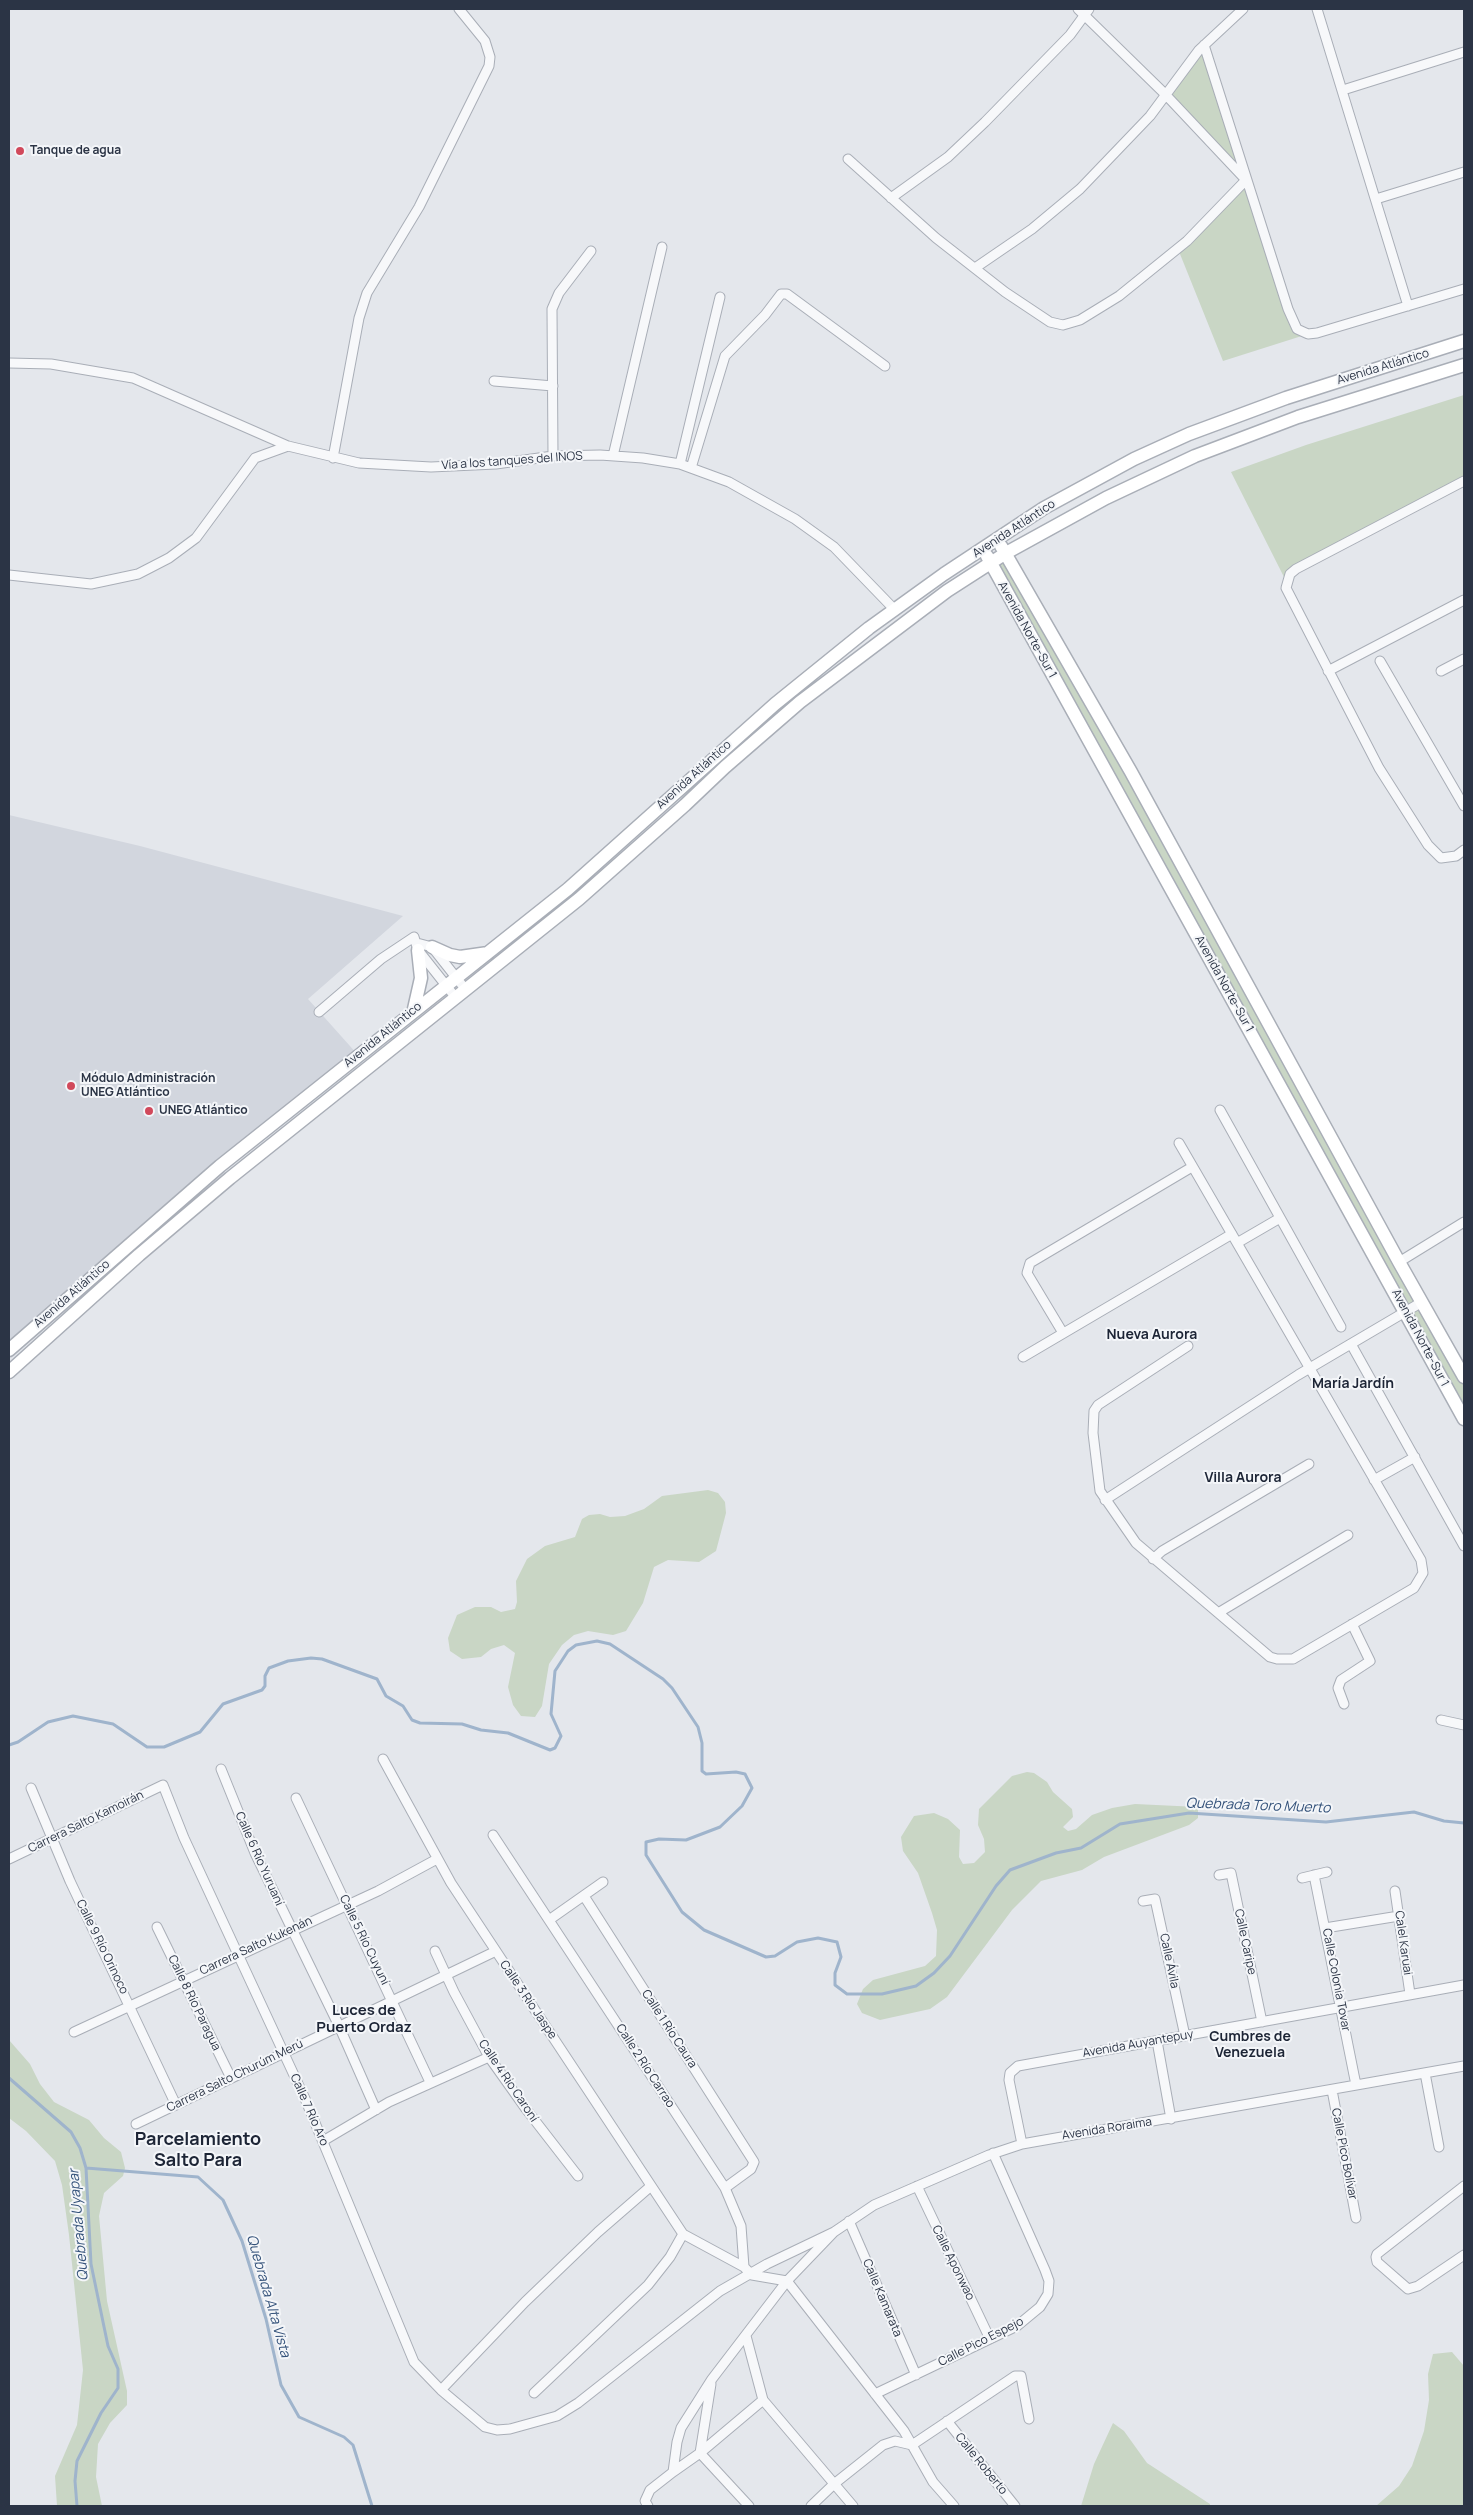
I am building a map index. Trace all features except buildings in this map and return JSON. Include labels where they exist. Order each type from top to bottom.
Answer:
[{"type":"main road","name":"Avenida Atlántico","points":[[9,1350],[220,1166],[402,1022],[414,1009],[452,982],[568,888],[775,704],[894,609],[1044,508],[1088,483],[1189,434],[1286,398],[1464,341]]},
{"type":"main road","name":"Avenida Atlántico","points":[[9,1372],[139,1255],[230,1178],[592,887],[800,702],[911,616],[1006,554],[1106,498],[1195,456],[1298,417],[1464,365]]},
{"type":"main road","name":"Avenida Norte-Sur 1","points":[[997,540],[1131,772],[1464,1377]]},
{"type":"main road","name":"Avenida Norte-Sur 1","points":[[983,550],[1464,1419]]},
{"type":"main road","points":[[414,1009],[421,978],[418,946]]},
{"type":"main road","points":[[432,947],[460,957],[488,953]]},
{"type":"street","points":[[334,458],[359,318],[367,293],[419,207],[489,66],[490,57],[485,41],[459,9]]},
{"type":"street","points":[[975,268],[1038,225],[1080,189],[1130,138],[1204,45],[1243,9]]},
{"type":"street","points":[[1318,9],[1408,306]]},
{"type":"street","points":[[890,198],[948,157],[986,122],[1070,35],[1084,11],[1246,180]]},
{"type":"street","points":[[1204,45],[1288,309],[1297,329],[1308,334],[1317,333],[1464,289]]},
{"type":"street","points":[[1343,90],[1464,52]]},
{"type":"street","points":[[848,159],[890,198],[975,268],[1056,325],[1071,323],[1095,311],[1146,276],[1187,241],[1246,180]]},
{"type":"street","points":[[1376,199],[1464,172]]},
{"type":"street","points":[[613,456],[662,247]]},
{"type":"street","points":[[553,456],[552,309],[559,293],[591,251]]},
{"type":"street","points":[[691,468],[725,356],[765,315],[781,294],[786,294],[885,366]]},
{"type":"street","points":[[680,464],[720,297]]},
{"type":"street","name":"Vía a los tanques del INOS","points":[[9,363],[65,366],[133,378],[288,446],[334,458],[367,463],[430,467],[496,464],[553,456],[613,456],[680,464],[729,482],[808,528],[834,547],[894,609]]},
{"type":"street","points":[[494,381],[553,386]]},
{"type":"street","points":[[9,574],[90,584],[138,574],[169,558],[196,538],[256,458],[288,446]]},
{"type":"street","points":[[1464,481],[1296,568],[1286,581],[1288,596],[1379,768],[1428,845],[1441,858],[1456,856],[1464,850]]},
{"type":"street","points":[[1328,671],[1464,600]]},
{"type":"street","points":[[1442,671],[1464,659]]},
{"type":"street","points":[[1380,661],[1464,806]]},
{"type":"street","points":[[319,1012],[381,959],[414,936],[418,946],[461,994]]},
{"type":"street","points":[[418,946],[432,947],[452,982]]},
{"type":"street","points":[[1220,1110],[1342,1326]]},
{"type":"street","points":[[1179,1143],[1421,1560],[1423,1573],[1414,1588],[1294,1659],[1286,1660],[1270,1657],[1153,1560],[1126,1532],[1100,1491],[1096,1467],[1094,1411],[1098,1405],[1188,1346]]},
{"type":"street","points":[[1063,1333],[1027,1273],[1030,1263],[1192,1166]]},
{"type":"street","points":[[1237,1243],[1280,1218]]},
{"type":"street","points":[[1399,1262],[1464,1222]]},
{"type":"street","points":[[1023,1357],[1232,1234]]},
{"type":"street","points":[[1105,1500],[1310,1368],[1422,1302]]},
{"type":"street","points":[[1351,1344],[1464,1546]]},
{"type":"street","points":[[1374,1480],[1415,1456]]},
{"type":"street","points":[[1153,1560],[1162,1552],[1309,1464]]},
{"type":"street","points":[[1218,1613],[1348,1535]]},
{"type":"street","points":[[1344,1704],[1339,1695],[1338,1688],[1341,1680],[1370,1661],[1352,1624]]},
{"type":"street","points":[[1441,1720],[1464,1725]]},
{"type":"street","name":"Calle 3 Río Jaspe","points":[[383,1759],[437,1859],[683,2234]]},
{"type":"street","name":"Calle 6 Río Yuruaní","points":[[221,1769],[255,1853],[339,2026],[376,2110]]},
{"type":"street","name":"Carrera Salto Kamoirán","points":[[9,1859],[163,1785]]},
{"type":"street","name":"Calle 7 Río Aro","points":[[163,1785],[184,1838],[323,2141],[414,2362],[474,2420],[485,2427],[497,2430],[524,2426],[557,2416],[578,2403],[720,2292],[752,2275],[781,2256],[834,2232]]},
{"type":"street","name":"Calle 9 Río Orinoco","points":[[31,1788],[90,1924],[176,2105]]},
{"type":"street","name":"Calle 5 Río Cuyuní","points":[[296,1798],[394,2002],[430,2082]]},
{"type":"street","name":"Calle 2 Río Carrao","points":[[493,1835],[725,2188],[741,2226],[744,2266]]},
{"type":"street","name":"Carrera Salto Kukenán","points":[[74,2032],[404,1878],[437,1859]]},
{"type":"street","points":[[1302,1878],[1327,1872]]},
{"type":"street","name":"Calle Caripe","points":[[1218,1875],[1231,1873],[1262,2022]]},
{"type":"street","name":"Calle Colonia Tovar","points":[[1314,1875],[1342,2007],[1356,2085]]},
{"type":"street","points":[[549,1920],[602,1882]]},
{"type":"street","name":"Calel Karuai","points":[[1395,1891],[1410,1994]]},
{"type":"street","name":"Calle 1 Río Caura","points":[[584,1896],[754,2162],[751,2169],[725,2188]]},
{"type":"street","name":"Calle Ávila","points":[[1143,1901],[1156,1899],[1185,2036]]},
{"type":"street","points":[[1325,1928],[1399,1916]]},
{"type":"street","name":"Calle 8 Río Paragua","points":[[157,1927],[231,2078]]},
{"type":"street","name":"Calle 4 Río Caroní","points":[[435,1951],[489,2056],[526,2110],[578,2176]]},
{"type":"street","name":"Carrera Salto Churúm Merú","points":[[136,2124],[339,2026],[394,2002],[496,1951]]},
{"type":"street","name":"Avenida Auyantepuy","points":[[1022,2144],[1009,2080],[1010,2073],[1018,2066],[1464,1985]]},
{"type":"street","points":[[1157,2041],[1171,2119]]},
{"type":"street","points":[[323,2141],[376,2110],[430,2082],[489,2056]]},
{"type":"street","name":"Avenida Roraima","points":[[673,2472],[681,2428],[712,2379],[787,2280],[834,2232],[874,2205],[993,2153],[1022,2144],[1464,2066]]},
{"type":"street","points":[[1425,2073],[1439,2147]]},
{"type":"street","name":"Calle Pico Bolívar","points":[[1332,2090],[1356,2218]]},
{"type":"street","name":"Calle Pico Espejo","points":[[875,2394],[1017,2326],[1040,2307],[1050,2288],[1045,2270],[993,2153]]},
{"type":"street","points":[[441,2390],[525,2302],[598,2232],[651,2186]]},
{"type":"street","name":"Calle Aponwao","points":[[917,2186],[990,2339]]},
{"type":"street","points":[[1464,2186],[1377,2254],[1377,2262],[1408,2289],[1418,2286],[1464,2255]]},
{"type":"street","name":"Calle Kamarata","points":[[849,2221],[916,2375]]},
{"type":"street","points":[[534,2393],[648,2285],[670,2257],[683,2234],[744,2266],[752,2275],[787,2280],[904,2431],[933,2482],[954,2506]]},
{"type":"street","points":[[746,2336],[763,2400],[853,2506]]},
{"type":"street","points":[[811,2506],[834,2484],[883,2444],[894,2441],[912,2444],[1019,2375],[1021,2376],[1029,2419]]},
{"type":"street","points":[[700,2453],[712,2379]]},
{"type":"street","points":[[648,2506],[645,2501],[650,2490],[700,2453],[763,2400]]},
{"type":"street","name":"Calle Roberto","points":[[947,2421],[1015,2506]]},
{"type":"street","points":[[700,2453],[749,2506]]},
{"type":"shaded area","name":"UNEG Atlántico","points":[[9,815],[140,846],[403,916],[308,999],[358,1055],[9,1350]]},
{"type":"green space","points":[[1204,45],[1293,323],[1308,334],[1223,361],[1178,249],[1246,180],[1165,94]]},
{"type":"green space","points":[[1464,395],[1464,481],[1296,568],[1286,581],[1231,472],[1306,445]]},
{"type":"green space","points":[[1006,553],[1464,1377],[1464,1419],[990,564]]},
{"type":"green space","points":[[708,1490],[718,1493],[725,1502],[726,1513],[716,1551],[699,1562],[668,1560],[654,1567],[643,1603],[626,1631],[613,1635],[588,1631],[574,1635],[562,1645],[549,1664],[542,1706],[535,1717],[521,1716],[513,1705],[508,1687],[515,1653],[504,1645],[491,1649],[481,1657],[462,1659],[450,1651],[448,1638],[457,1615],[475,1607],[491,1607],[501,1612],[515,1609],[517,1602],[516,1581],[527,1559],[545,1546],[575,1537],[582,1519],[589,1515],[600,1514],[610,1517],[625,1516],[644,1509],[662,1496]]},
{"type":"green space","points":[[1027,1772],[1034,1773],[1047,1782],[1053,1792],[1072,1809],[1073,1817],[1063,1827],[1068,1831],[1076,1829],[1092,1815],[1112,1808],[1135,1804],[1198,1807],[1198,1818],[1189,1825],[1104,1857],[1082,1870],[1041,1881],[1012,1910],[947,1997],[930,2009],[880,2020],[862,2013],[857,2004],[863,1989],[873,1980],[925,1966],[936,1956],[937,1930],[932,1913],[918,1873],[903,1851],[901,1837],[914,1816],[934,1813],[948,1819],[960,1830],[959,1857],[963,1864],[974,1863],[985,1852],[984,1839],[978,1825],[979,1809],[1012,1776]]},
{"type":"green space","points":[[9,2040],[30,2064],[40,2084],[54,2102],[89,2120],[104,2138],[121,2152],[125,2168],[123,2176],[104,2193],[99,2216],[107,2301],[127,2391],[127,2405],[110,2423],[98,2444],[96,2477],[102,2506],[57,2506],[55,2476],[77,2425],[83,2370],[62,2185],[55,2161],[26,2131],[9,2118]]},
{"type":"green space","points":[[1452,2352],[1464,2366],[1464,2506],[1376,2506],[1399,2486],[1412,2466],[1424,2431],[1429,2400],[1428,2374],[1433,2354]]},
{"type":"green space","points":[[1113,2423],[1124,2431],[1147,2463],[1210,2504],[1210,2506],[1081,2506],[1094,2464]]},
{"type":"waterway","name":"Quebrada Toro Muerto","points":[[9,1745],[18,1742],[48,1722],[73,1716],[113,1724],[147,1747],[164,1747],[200,1732],[223,1704],[262,1690],[265,1686],[265,1676],[269,1668],[288,1661],[311,1658],[322,1659],[377,1679],[386,1696],[403,1706],[412,1720],[420,1723],[462,1724],[481,1730],[508,1733],[550,1750],[555,1748],[561,1736],[551,1714],[555,1671],[568,1651],[576,1645],[597,1641],[610,1644],[663,1679],[672,1688],[698,1727],[702,1743],[702,1771],[706,1774],[736,1772],[745,1774],[752,1788],[742,1806],[720,1827],[686,1840],[659,1839],[646,1842],[646,1855],[682,1912],[704,1930],[766,1957],[775,1956],[797,1942],[818,1938],[837,1942],[841,1957],[835,1973],[835,1985],[847,1994],[882,1994],[916,1986],[934,1973],[950,1956],[996,1886],[1010,1870],[1056,1853],[1081,1848],[1120,1824],[1189,1813],[1326,1822],[1414,1812],[1444,1821],[1464,1823]]},
{"type":"waterway","name":"Quebrada Uyapar","points":[[9,2078],[71,2132],[80,2148],[86,2168],[91,2264],[108,2346],[118,2369],[118,2388],[101,2413],[77,2461],[75,2481],[77,2506]]},
{"type":"waterway","name":"Quebrada Alta Vista","points":[[86,2168],[198,2177],[223,2200],[242,2241],[266,2319],[281,2385],[299,2417],[344,2437],[353,2445],[372,2506]]},
{"type":"place","name":"Tanque de agua","points":[[20,151]]},
{"type":"place","name":"Módulo Administración UNEG Atlántico","points":[[71,1086]]},
{"type":"place","name":"UNEG Atlántico","points":[[149,1111]]},
{"type":"district","name":"Nueva Aurora","points":[[1152,1335]]},
{"type":"district","name":"María Jardín","points":[[1353,1384]]},
{"type":"district","name":"Villa Aurora","points":[[1243,1478]]},
{"type":"district","name":"Luces de Puerto Ordaz","points":[[364,2020]]},
{"type":"district","name":"Cumbres de Venezuela","points":[[1250,2046]]},
{"type":"district","name":"Parcelamiento Salto Para","points":[[198,2150]]}]
